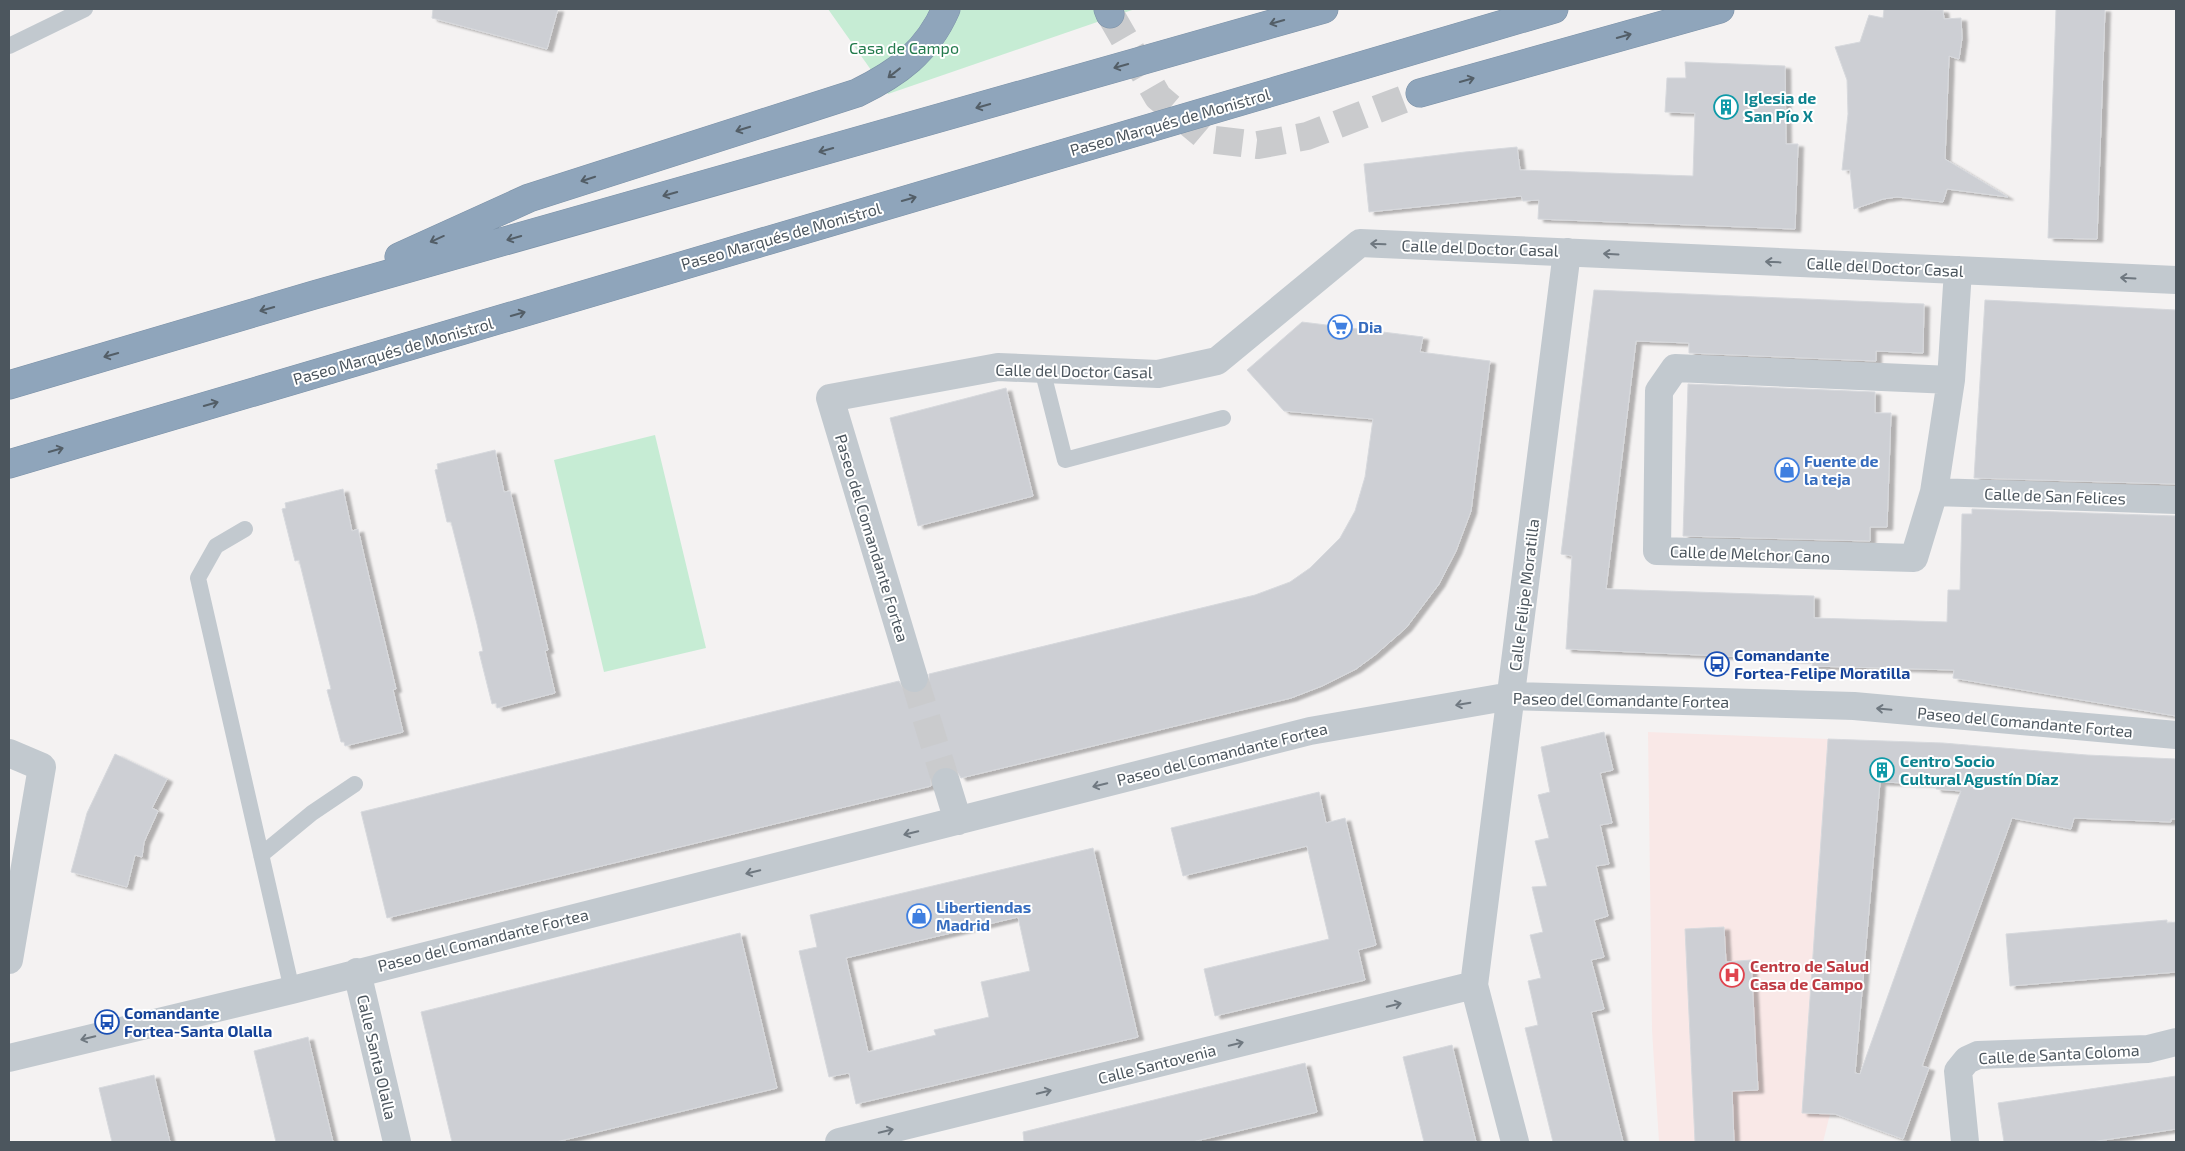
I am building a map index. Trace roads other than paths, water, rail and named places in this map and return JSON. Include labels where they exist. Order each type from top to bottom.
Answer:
[{"type":"highway","points":[[314,295],[529,198],[857,94],[889,78],[914,56],[936,30],[946,9]]},
{"type":"highway","points":[[9,385],[314,295],[1324,9]]},
{"type":"highway","name":"Paseo Marqués de Monistrol","points":[[9,464],[1554,9]]},
{"type":"highway","points":[[1420,93],[1720,9]]},
{"type":"street","name":"Calle del Doctor Casal","points":[[830,398],[998,367],[1158,374],[1217,361],[1360,243],[2176,280]]},
{"type":"street","name":"Calle Felipe Moratilla","points":[[1515,1142],[1474,985],[1567,252]]},
{"type":"street","name":"Calle de Melchor Cano","points":[[1951,380],[1675,368],[1659,391],[1657,551],[1914,558],[1934,492],[1951,380],[1958,270]]},
{"type":"street","name":"Paseo del Comandante Fortea","points":[[830,398],[914,678]]},
{"type":"street","name":"Calle de San Felices","points":[[1934,492],[2176,500]]},
{"type":"street","name":"Paseo del Comandante Fortea","points":[[9,1058],[292,990],[1310,731],[1511,696],[1854,706],[2176,735]]},
{"type":"street","points":[[9,753],[42,766],[9,960]]},
{"type":"street","points":[[946,782],[958,821]]},
{"type":"street","name":"Calle Santa Olalla","points":[[357,972],[397,1142]]},
{"type":"street","name":"Calle Santovenia","points":[[839,1142],[1474,985]]},
{"type":"street","name":"Calle de Santa Coloma","points":[[1965,1142],[1958,1070],[1967,1060],[1978,1055],[2148,1049],[2176,1042]]},
{"type":"lane","points":[[9,46],[85,9]]},
{"type":"lane","points":[[1042,369],[1065,460],[1223,418]]},
{"type":"lane","points":[[245,530],[216,546],[198,578],[292,990]]},
{"type":"lane","points":[[261,855],[312,813],[355,784]]},
{"type":"tunnel","points":[[1110,14],[1158,97],[1208,139],[1258,145],[1307,136],[1420,93]]},
{"type":"tunnel","points":[[914,678],[946,782]]},
{"type":"place","name":"Iglesia de San Pío X","points":[[1726,107]]},
{"type":"place","name":"Dia","points":[[1340,327]]},
{"type":"place","name":"Fuente de la teja","points":[[1787,470]]},
{"type":"place","name":"Comandante Fortea-Felipe Moratilla","points":[[1717,664]]},
{"type":"place","name":"Centro Socio Cultural Agustín Díaz","points":[[1882,770]]},
{"type":"place","name":"Libertiendas Madrid","points":[[919,916]]},
{"type":"place","name":"Centro de Salud Casa de Campo","points":[[1732,975]]},
{"type":"place","name":"Comandante Fortea-Santa Olalla","points":[[107,1022]]},
{"type":"park label","name":"Casa de Campo","points":[[904,48]]}]
